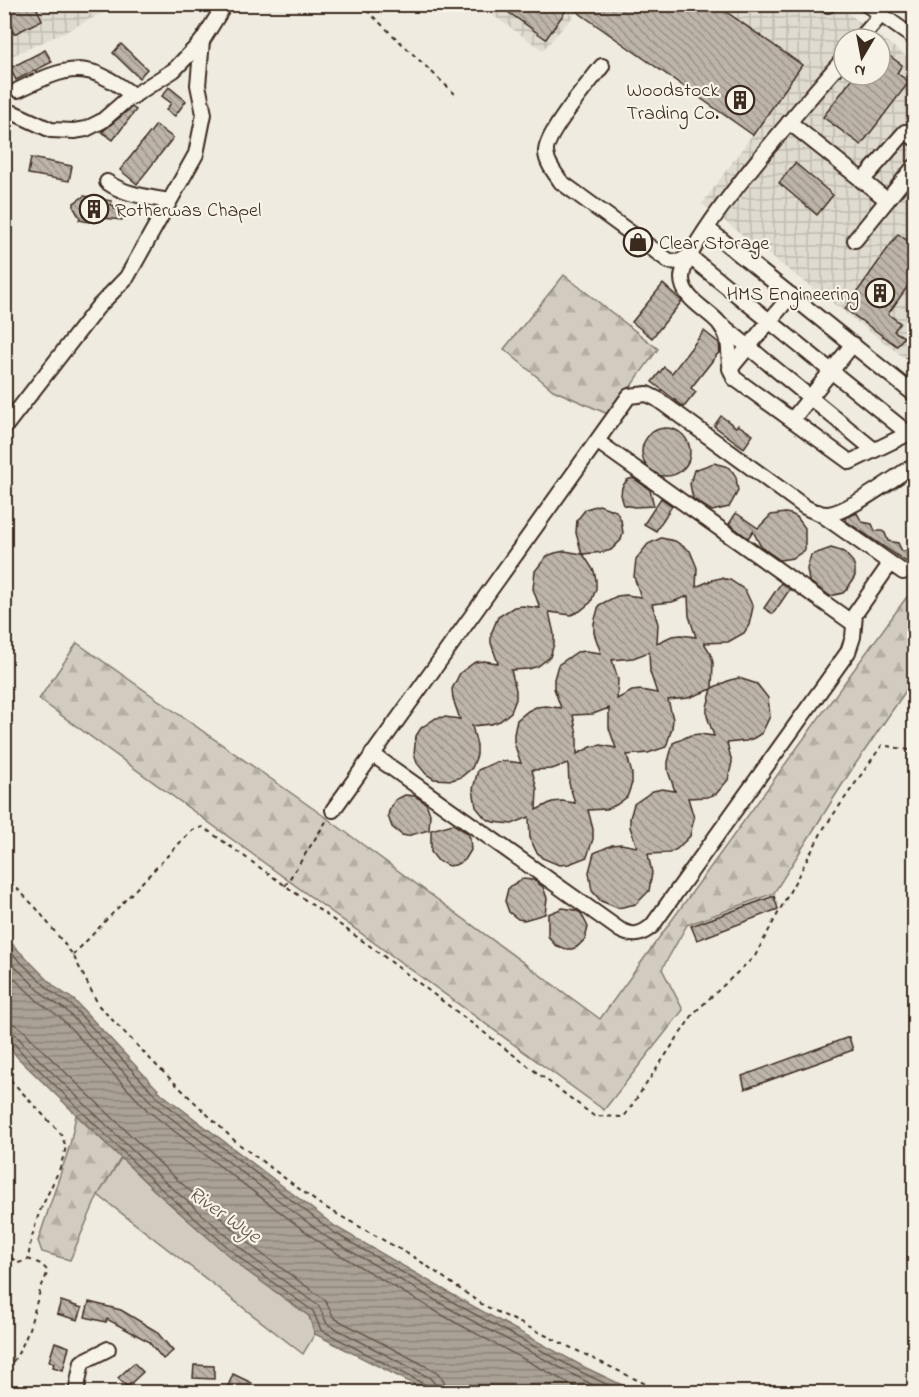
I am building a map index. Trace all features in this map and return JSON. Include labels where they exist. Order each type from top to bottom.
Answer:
[{"type":"street","points":[[15,113],[51,130],[86,129],[102,121],[134,96],[174,70],[202,41],[225,4]]},
{"type":"street","points":[[866,4],[915,38]]},
{"type":"street","points":[[870,27],[881,15]]},
{"type":"street","points":[[4,428],[96,308],[127,277],[196,154],[204,114],[198,86],[202,41]]},
{"type":"street","points":[[602,66],[549,136],[545,152],[550,166],[561,182],[669,261],[679,262],[689,256]]},
{"type":"street","points":[[18,90],[53,72],[78,70],[113,80],[134,96]]},
{"type":"street","points":[[174,70],[187,75],[198,86]]},
{"type":"street","points":[[832,72],[718,214],[689,256],[684,266],[682,279],[684,288],[691,299],[874,450]]},
{"type":"street","points":[[789,123],[887,200]]},
{"type":"street","points":[[862,181],[905,132],[915,138]]},
{"type":"street","points":[[855,240],[915,167]]},
{"type":"street","points":[[107,182],[113,187],[133,194],[169,201]]},
{"type":"street","points":[[708,228],[915,394]]},
{"type":"street","points":[[689,256],[831,371],[912,432],[850,462],[735,378],[730,369],[730,345],[726,333],[717,321]]},
{"type":"street","points":[[730,369],[791,295]]},
{"type":"street","points":[[792,420],[853,344]]},
{"type":"street","points":[[333,810],[629,396],[647,394],[805,507],[818,512],[827,514],[844,510],[915,465]]},
{"type":"street","points":[[598,442],[854,624]]},
{"type":"street","points":[[818,512],[903,573]]},
{"type":"street","points":[[372,754],[620,930],[628,934],[641,934],[652,926],[848,652],[853,637],[855,614],[890,564]]},
{"type":"street","points":[[76,1392],[82,1362],[108,1348]]},
{"type":"path","points":[[360,4],[454,94]]},
{"type":"path","points":[[73,956],[192,830],[203,827],[374,949],[594,1116],[624,1117],[694,1013],[755,956],[824,828],[882,745],[915,751]]},
{"type":"path","points":[[285,886],[333,810]]},
{"type":"path","points":[[4,875],[37,909],[73,956],[99,1006],[236,1142],[321,1205],[417,1259],[483,1305],[662,1392]]},
{"type":"path","points":[[4,1073],[61,1134],[66,1147],[60,1168],[39,1213],[28,1259]]},
{"type":"path","points":[[4,1252],[18,1263],[28,1259],[47,1270],[22,1350],[4,1372]]},
{"type":"shaded area","points":[[5,5],[118,5],[5,59]]},
{"type":"shaded area","points":[[478,5],[837,5],[867,27],[832,27],[832,87],[892,87],[892,46],[914,62],[914,365],[702,204],[752,135],[577,12],[543,50]]},
{"type":"green space","points":[[564,275],[658,349],[610,415],[553,390],[504,349]]},
{"type":"green space","points":[[914,587],[914,679],[852,769],[774,893],[687,925],[662,969],[683,1010],[604,1110],[39,699],[77,643],[321,814],[600,1019]]},
{"type":"green space","points":[[76,1115],[121,1158],[98,1195],[70,1260],[42,1252],[38,1241],[70,1145]]},
{"type":"green space","points":[[121,1158],[244,1269],[309,1316],[315,1334],[303,1354],[98,1195]]},
{"type":"water","name":"River Wye","points":[[5,937],[55,987],[74,1000],[162,1094],[336,1227],[584,1367],[637,1392],[429,1392],[315,1334],[309,1316],[244,1269],[154,1190],[19,1059],[5,1042]]},
{"type":"building","points":[[23,4],[35,4],[42,20],[14,34],[4,14]]},
{"type":"building","name":"Woodstock Trading Co.","points":[[497,4],[715,4],[802,65],[753,135],[569,6],[546,39]]},
{"type":"building","points":[[121,44],[147,69],[139,78],[113,53]]},
{"type":"building","points":[[45,50],[52,62],[16,80],[10,68]]},
{"type":"building","points":[[892,58],[902,65],[897,73],[909,82],[861,145],[823,117],[846,87],[892,87]]},
{"type":"building","points":[[169,87],[186,101],[175,116],[166,110],[171,103],[162,96]]},
{"type":"building","points":[[132,107],[136,110],[113,140],[102,132]]},
{"type":"building","points":[[156,125],[173,138],[137,184],[120,170]]},
{"type":"building","points":[[31,158],[72,166],[69,181],[28,174]]},
{"type":"building","points":[[795,163],[833,195],[817,215],[779,183]]},
{"type":"building","name":"Rotherwas Chapel","points":[[84,196],[112,201],[111,205],[115,206],[114,209],[123,211],[122,220],[93,217],[89,222],[79,220],[74,203]]},
{"type":"building","name":"HMS Engineering","points":[[898,234],[915,246],[915,276],[888,314],[900,323],[894,331],[904,337],[897,346],[845,309]]},
{"type":"building","points":[[663,284],[682,301],[652,338],[632,322]]},
{"type":"building","points":[[704,331],[719,343],[720,351],[691,388],[696,392],[684,407],[652,382],[664,367],[672,373]]},
{"type":"building","points":[[721,416],[736,427],[738,425],[753,435],[744,448],[714,426]]},
{"type":"building","points":[[666,428],[683,435],[690,452],[683,469],[666,476],[649,469],[642,452],[649,435]]},
{"type":"building","points":[[714,463],[728,467],[733,472],[738,491],[729,507],[712,511],[693,499],[690,484],[694,470]]},
{"type":"building","points":[[633,478],[650,490],[654,506],[624,505],[621,495],[622,487],[627,480]]},
{"type":"building","points":[[661,498],[672,506],[656,531],[644,524]]},
{"type":"building","points":[[599,505],[616,511],[621,520],[623,533],[621,540],[611,550],[583,554],[594,571],[596,580],[596,589],[591,602],[571,615],[549,612],[554,634],[550,657],[538,666],[529,669],[511,670],[516,699],[511,712],[500,721],[472,726],[477,755],[472,768],[461,777],[452,780],[434,779],[426,774],[417,763],[414,754],[416,736],[421,728],[436,718],[460,719],[452,689],[460,673],[475,662],[498,663],[491,643],[491,634],[498,617],[514,607],[540,608],[533,589],[535,571],[547,556],[555,553],[565,551],[582,554],[576,533],[577,520],[586,509]]},
{"type":"building","points":[[736,513],[758,528],[771,515],[785,513],[797,517],[805,528],[805,550],[793,558],[780,560],[761,547],[753,531],[748,538],[729,524]]},
{"type":"building","points":[[857,513],[862,522],[872,524],[875,531],[885,533],[888,541],[898,543],[902,551],[909,551],[912,554],[911,565],[846,521],[845,518]]},
{"type":"building","points":[[661,538],[675,541],[690,551],[697,568],[696,587],[721,578],[730,580],[745,590],[753,607],[749,625],[744,633],[728,642],[704,643],[711,654],[713,663],[712,688],[739,678],[757,684],[768,698],[770,716],[762,733],[746,741],[727,743],[732,762],[728,780],[716,794],[688,798],[694,818],[690,836],[677,849],[669,853],[648,854],[652,873],[649,891],[636,904],[618,908],[601,901],[592,891],[589,872],[594,853],[612,845],[637,847],[630,827],[634,804],[653,791],[662,789],[675,791],[668,771],[673,743],[691,735],[714,736],[707,716],[712,689],[688,698],[668,700],[673,719],[666,747],[648,753],[627,755],[632,783],[627,797],[607,809],[588,810],[593,839],[587,857],[559,865],[542,858],[530,838],[529,817],[512,824],[493,822],[485,818],[476,807],[473,789],[478,770],[496,762],[521,763],[514,743],[517,720],[536,707],[561,708],[554,688],[558,665],[577,652],[601,653],[594,633],[599,605],[617,596],[641,597],[634,577],[636,559],[648,544]],"holes":[[[688,596],[689,616],[696,637],[672,636],[657,643],[658,624],[652,604],[672,602]],[[649,652],[650,672],[657,693],[632,691],[617,699],[618,679],[612,660],[633,658]],[[609,708],[609,728],[616,748],[601,745],[577,754],[577,734],[573,715],[593,714]],[[568,763],[569,783],[575,803],[552,802],[536,810],[537,789],[532,770],[552,769]]]},
{"type":"building","points":[[831,548],[844,552],[853,562],[855,576],[843,593],[830,596],[809,581],[807,569],[811,555]]},
{"type":"building","points":[[781,583],[790,589],[773,614],[764,608]]},
{"type":"building","points":[[405,795],[415,796],[426,803],[430,814],[429,830],[407,836],[392,827],[388,816],[389,811],[395,800]]},
{"type":"building","points":[[453,824],[468,833],[471,850],[465,860],[449,866],[438,861],[431,852],[431,830]]},
{"type":"building","points":[[522,879],[533,880],[543,887],[547,898],[545,914],[524,920],[518,919],[509,912],[505,901],[508,889]]},
{"type":"building","points":[[774,896],[778,909],[697,940],[691,926]]},
{"type":"building","points":[[563,908],[581,913],[588,927],[585,939],[572,949],[555,945],[548,936],[548,914]]},
{"type":"building","points":[[849,1037],[853,1050],[745,1089],[742,1076]]},
{"type":"building","points":[[61,1301],[82,1308],[78,1320],[57,1314]]},
{"type":"building","points":[[89,1302],[121,1310],[156,1331],[173,1351],[163,1359],[148,1341],[107,1319],[106,1322],[85,1317]]},
{"type":"building","points":[[55,1342],[69,1347],[63,1370],[53,1367],[54,1363],[49,1361]]},
{"type":"building","points":[[134,1363],[143,1372],[127,1387],[118,1378]]},
{"type":"building","points":[[194,1365],[214,1366],[214,1379],[193,1378]]},
{"type":"building","points":[[233,1374],[252,1383],[247,1392],[241,1392],[228,1386]]},
{"type":"place","name":"Woodstock Trading Co.","points":[[740,100]]},
{"type":"place","name":"Rotherwas Chapel","points":[[94,209]]},
{"type":"place","name":"Clear Storage","points":[[638,242]]},
{"type":"place","name":"HMS Engineering","points":[[880,293]]}]
